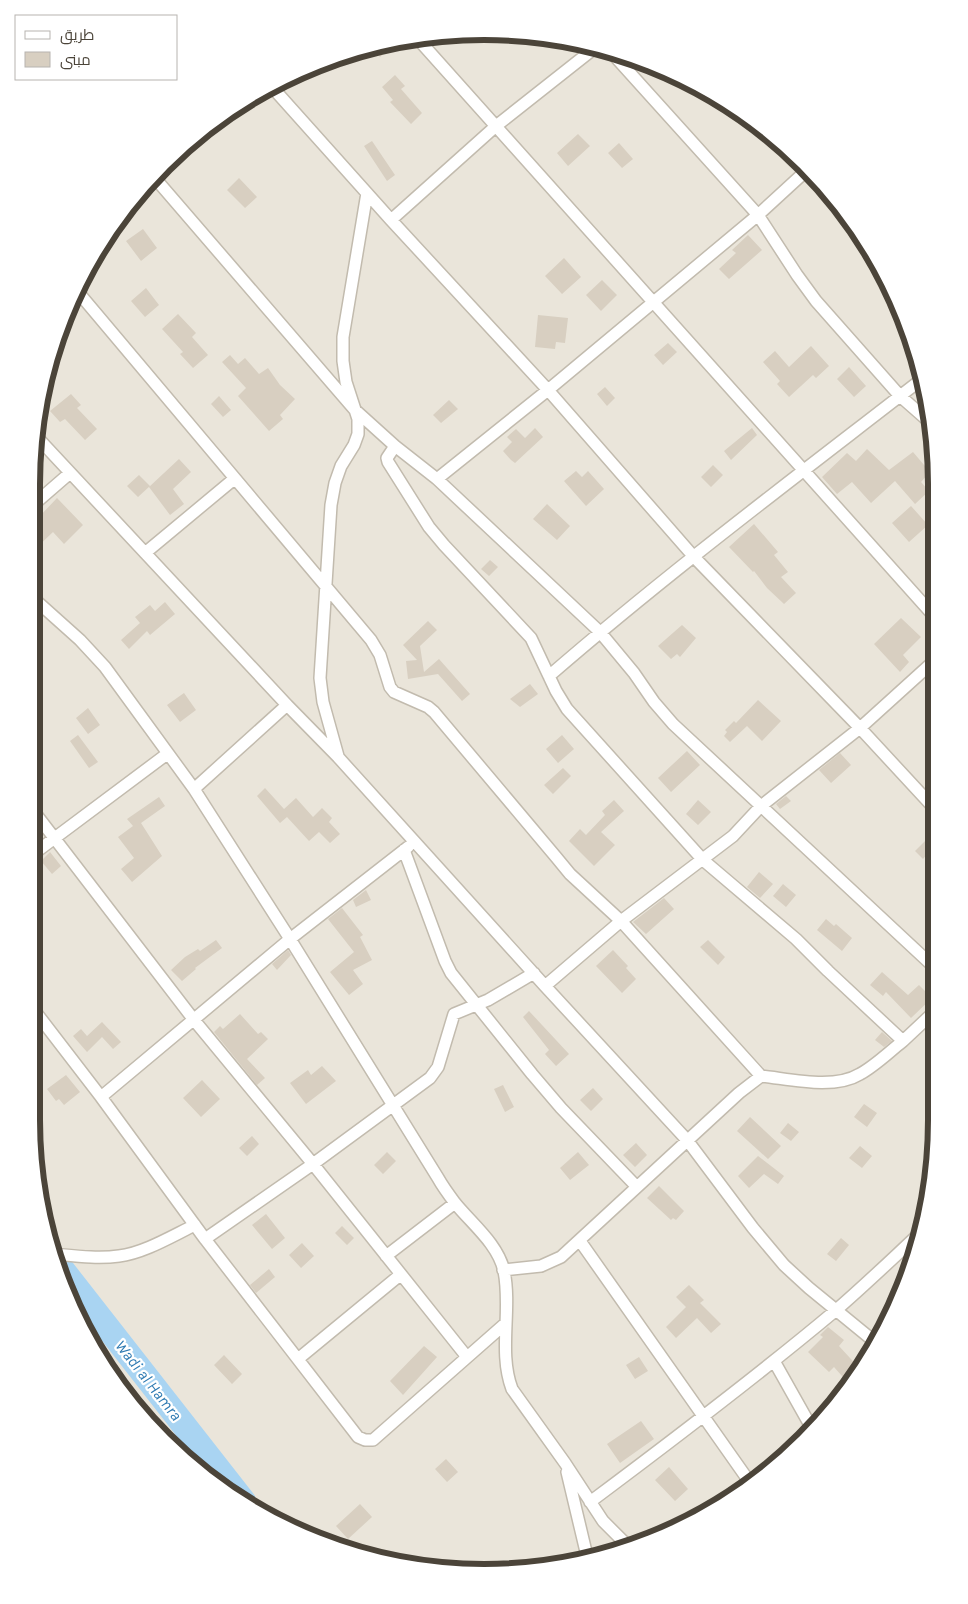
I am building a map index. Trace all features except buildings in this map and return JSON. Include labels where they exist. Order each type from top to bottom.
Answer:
[{"type":"street","points":[[423,45],[928,609]]},
{"type":"street","points":[[391,220],[496,126],[589,53]]},
{"type":"street","points":[[620,62],[758,215],[816,301],[900,396],[922,416]]},
{"type":"street","points":[[276,92],[391,220],[548,390],[694,557],[860,728],[928,802]]},
{"type":"street","points":[[437,479],[548,390],[758,215],[802,174]]},
{"type":"street","points":[[159,182],[354,408],[395,446],[437,479],[600,632],[673,724],[928,961]]},
{"type":"street","points":[[338,756],[323,702],[320,678],[331,505],[335,482],[341,466],[354,445],[358,434],[358,419],[346,382],[343,361],[343,337],[368,193]]},
{"type":"street","points":[[82,297],[377,648],[390,687],[394,692],[428,707],[434,712],[570,874],[621,921],[761,1076]]},
{"type":"street","points":[[550,676],[600,632],[916,384]]},
{"type":"street","points":[[42,443],[287,705],[338,756],[545,986],[687,1140],[777,1257],[809,1288],[871,1339]]},
{"type":"street","points":[[395,446],[387,458],[388,462],[417,510],[444,546],[531,638],[556,691],[571,714],[703,860],[796,939],[903,1040]]},
{"type":"street","points":[[40,499],[70,473]]},
{"type":"street","points":[[145,553],[234,479]]},
{"type":"street","points":[[40,604],[95,655],[194,789],[290,939],[438,1178],[455,1203],[491,1245],[503,1270],[506,1323],[505,1363],[512,1389],[565,1463],[603,1521],[623,1541]]},
{"type":"street","points":[[545,986],[621,921],[733,836],[761,806],[860,728],[928,666]]},
{"type":"street","points":[[194,789],[287,705]]},
{"type":"street","points":[[40,849],[167,754]]},
{"type":"street","points":[[40,820],[194,1020],[313,1164],[467,1357]]},
{"type":"street","points":[[101,1097],[290,939],[415,842]]},
{"type":"street","points":[[404,850],[445,961],[456,980],[551,1096],[637,1187]]},
{"type":"street","points":[[205,1239],[313,1164],[434,1074],[452,1017],[457,1012],[477,1004],[534,973]]},
{"type":"street","points":[[503,1270],[541,1266],[561,1256],[687,1140],[761,1076],[830,1082],[849,1080],[861,1074],[928,1017]]},
{"type":"street","points":[[40,1018],[101,1097],[194,1225],[358,1437],[365,1440],[373,1440],[506,1323]]},
{"type":"street","points":[[386,1256],[455,1203]]},
{"type":"street","points":[[61,1255],[87,1257],[120,1256],[133,1253],[194,1225]]},
{"type":"street","points":[[580,1240],[746,1478]]},
{"type":"street","points":[[590,1502],[704,1417],[774,1361],[836,1310],[911,1241]]},
{"type":"street","points":[[298,1359],[400,1275]]},
{"type":"street","points":[[774,1361],[809,1423]]},
{"type":"street","points":[[565,1463],[586,1552]]},
{"type":"shaded area","points":[[455,41],[513,41],[542,44],[599,55],[627,64],[654,74],[706,99],[731,115],[777,150],[818,191],[853,237],[869,262],[894,314],[913,369],[924,426],[928,484],[927,1149],[924,1178],[913,1235],[894,1290],[869,1342],[853,1367],[818,1413],[777,1454],[731,1489],[706,1505],[654,1530],[599,1549],[542,1560],[513,1563],[455,1563],[397,1555],[369,1549],[314,1530],[262,1505],[237,1489],[191,1454],[150,1413],[115,1367],[99,1342],[74,1290],[55,1235],[44,1178],[40,1120],[41,455],[44,426],[55,369],[74,314],[99,262],[115,237],[150,191],[191,150],[214,132],[262,99],[288,86],[314,74],[369,55],[426,44]]},
{"type":"waterway","name":"Wadi al Hamra","points":[[70,1280],[230,1483]]}]
